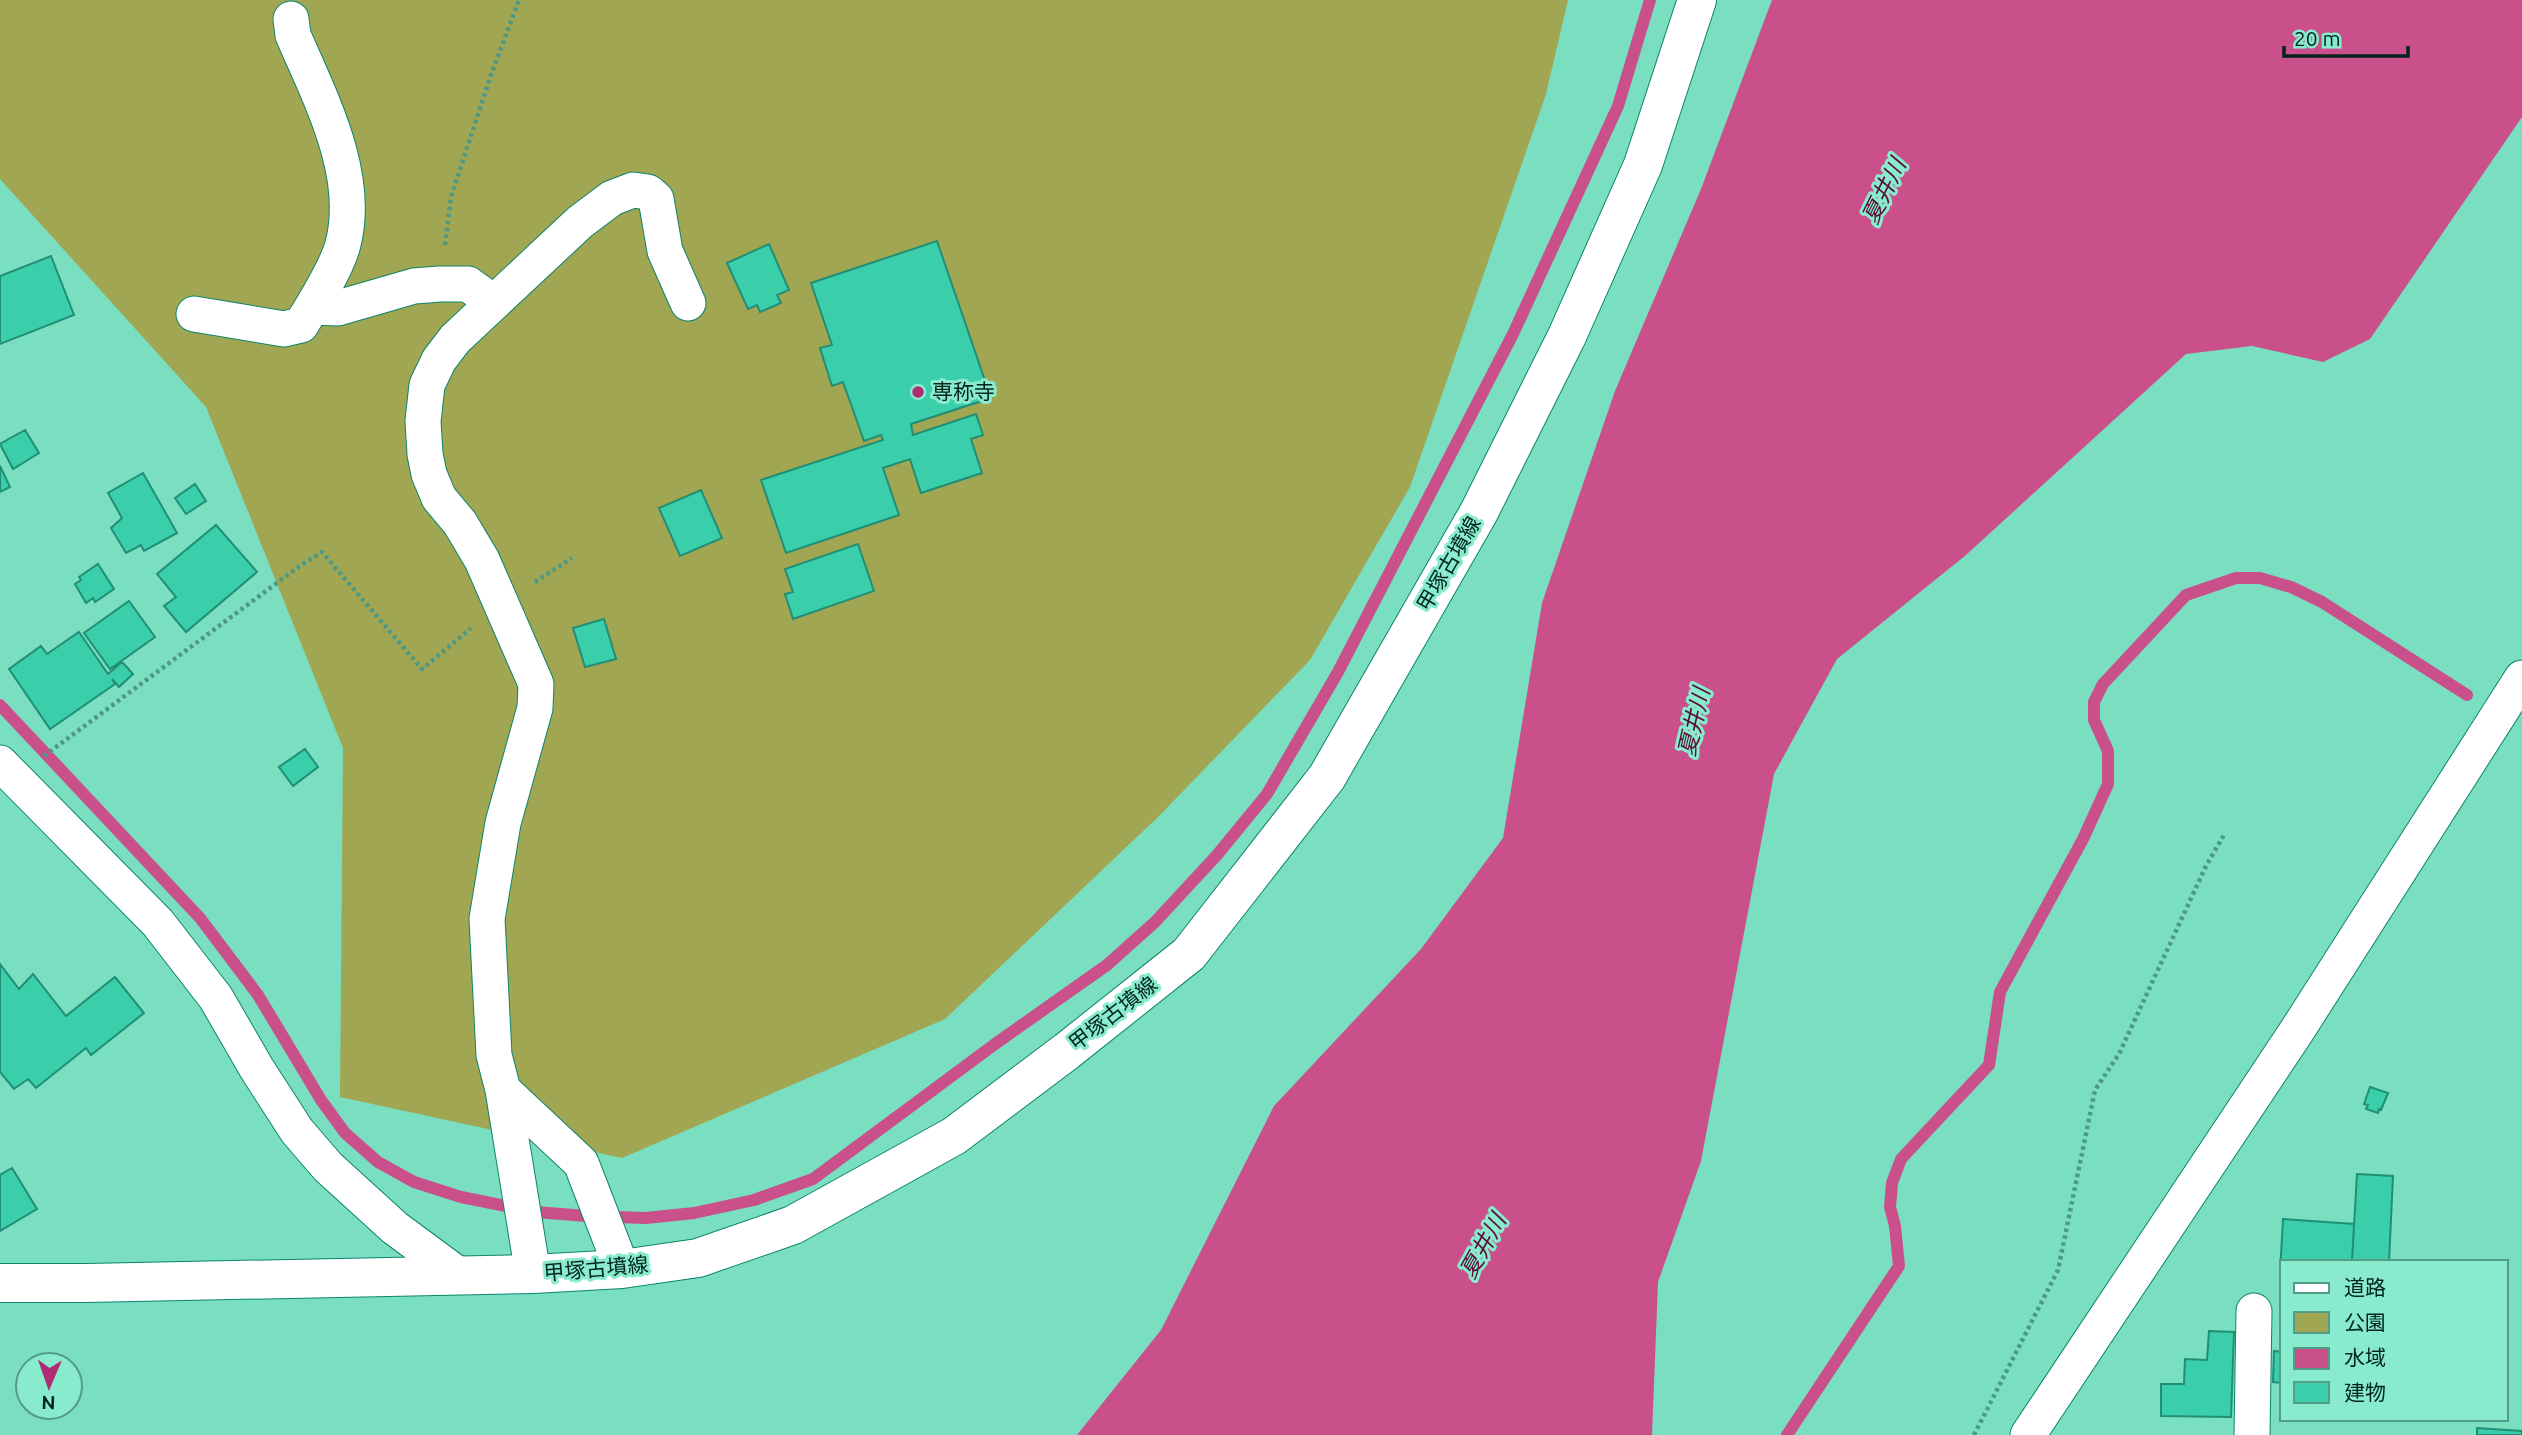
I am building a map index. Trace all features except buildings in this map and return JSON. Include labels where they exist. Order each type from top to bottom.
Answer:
[{"type":"main road","name":"甲塚古墳線","points":[[0,1283],[460,1276],[531,1258],[622,1269],[698,1258],[793,1225],[954,1136],[1067,1051],[1189,954],[1327,777],[1479,512],[1567,336],[1643,165],[1697,0]]},
{"type":"street","points":[[194,314],[284,329],[301,325],[342,248],[348,219],[340,148],[293,35],[291,19]]},
{"type":"street","points":[[531,1258],[512,1134],[494,1055],[487,919],[503,823],[535,708],[536,684],[482,560],[460,523],[439,498],[429,474],[423,421],[427,385],[439,360],[455,339],[493,302],[580,222],[612,198],[633,190],[648,192],[656,199],[666,251],[688,303]]},
{"type":"street","points":[[312,307],[338,308],[414,286],[440,284],[468,284],[493,302]]},
{"type":"street","points":[[2028,1435],[2298,1029],[2522,678]]},
{"type":"street","points":[[4,775],[158,923],[216,998],[283,1110],[320,1158],[395,1228],[460,1276]]},
{"type":"street","points":[[503,1090],[581,1163],[622,1269]]},
{"type":"street","points":[[2252,1435],[2253,1311]]},
{"type":"path","points":[[440,284],[451,197],[519,0]]},
{"type":"path","points":[[51,750],[322,552],[422,668],[500,605],[572,558]]},
{"type":"path","points":[[1975,1435],[2058,1270],[2095,1090],[2119,1054],[2206,866],[2224,835]]},
{"type":"green space","points":[[0,0],[1568,0],[1546,94],[1410,487],[1310,660],[1158,817],[945,1019],[622,1158],[340,1097],[343,748],[206,407],[0,179]]},
{"type":"water","name":"夏井川","points":[[1772,0],[2522,0],[2522,117],[2370,339],[2323,362],[2252,346],[2186,354],[1966,555],[1837,659],[1774,774],[1701,1161],[1658,1282],[1652,1435],[1077,1435],[1161,1330],[1274,1106],[1421,949],[1503,838],[1542,603],[1615,391],[1701,189]]},
{"type":"waterway","points":[[0,705],[200,918],[258,995],[321,1100],[345,1133],[378,1162],[414,1182],[461,1197],[536,1212],[586,1216],[646,1218],[694,1213],[754,1200],[813,1179],[1107,965],[1155,922],[1217,855],[1267,794],[1338,672],[1513,334],[1618,106],[1650,0]]},
{"type":"waterway","points":[[1787,1435],[1899,1266],[1890,1207],[1892,1183],[1901,1159],[1989,1065],[2000,992],[2083,839],[2108,784],[2108,751],[2094,720],[2094,702],[2103,684],[2186,595],[2236,578],[2260,578],[2291,587],[2322,602],[2467,695]]},
{"type":"place","name":"専称寺","points":[[918,392]]}]
